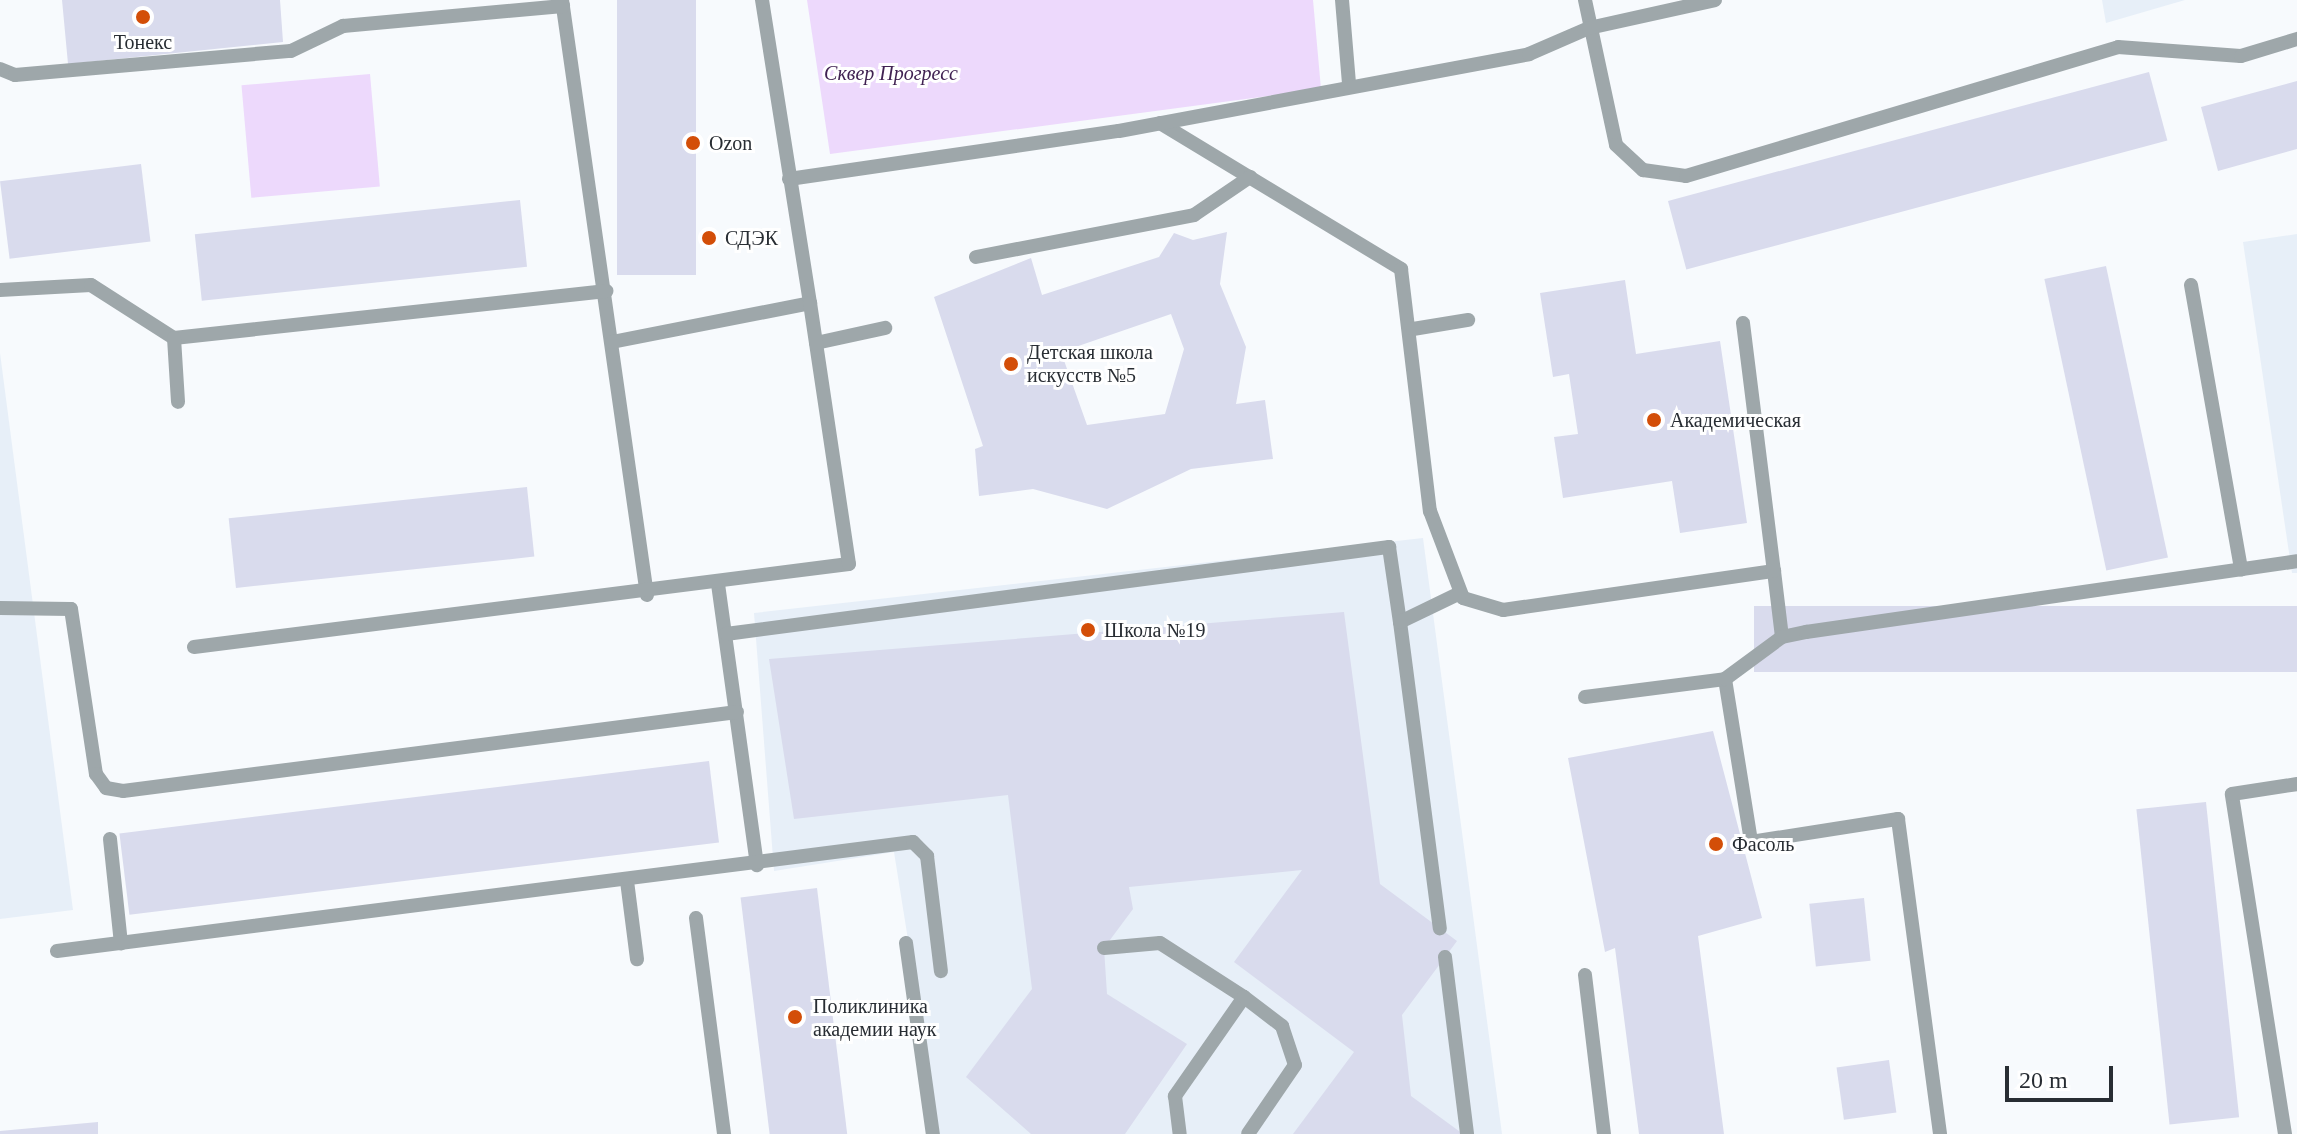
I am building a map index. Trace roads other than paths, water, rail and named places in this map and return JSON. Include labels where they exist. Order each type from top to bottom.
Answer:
[{"type":"lane","points":[[194,647],[647,595],[849,564],[762,0]]},
{"type":"lane","points":[[1342,0],[1349,84]]},
{"type":"lane","points":[[1585,0],[1616,145],[1643,170],[1686,176],[2118,47],[2241,56],[2297,39]]},
{"type":"lane","points":[[789,179],[1160,123],[1349,84],[1529,54],[1589,28],[1663,6],[1715,0]]},
{"type":"lane","points":[[0,69],[15,75],[291,51],[343,26],[563,3],[647,595]]},
{"type":"lane","points":[[1160,123],[1401,269],[1413,329],[1430,511],[1460,593]]},
{"type":"lane","points":[[976,257],[1194,215],[1250,177]]},
{"type":"lane","points":[[0,290],[91,285],[174,338],[606,291]]},
{"type":"lane","points":[[2191,285],[2241,570]]},
{"type":"lane","points":[[612,342],[810,303]]},
{"type":"lane","points":[[1413,329],[1468,320]]},
{"type":"lane","points":[[1743,323],[1782,637]]},
{"type":"lane","points":[[816,343],[885,328]]},
{"type":"lane","points":[[174,338],[178,402]]},
{"type":"lane","points":[[726,634],[1389,547],[1440,928]]},
{"type":"lane","points":[[1585,697],[1725,679],[1782,637],[2297,561]]},
{"type":"lane","points":[[1400,622],[1460,593],[1503,610],[1774,571]]},
{"type":"lane","points":[[718,584],[757,865]]},
{"type":"lane","points":[[0,608],[71,609],[96,774],[106,788],[123,791],[737,712]]},
{"type":"lane","points":[[1725,679],[1751,842],[1898,819],[1940,1134]]},
{"type":"lane","points":[[2285,1134],[2232,794],[2297,784]]},
{"type":"lane","points":[[110,839],[121,943]]},
{"type":"lane","points":[[57,951],[757,865],[913,842],[927,856],[941,971]]},
{"type":"lane","points":[[627,881],[637,959]]},
{"type":"lane","points":[[696,918],[724,1134]]},
{"type":"lane","points":[[906,943],[933,1134]]},
{"type":"lane","points":[[1104,948],[1160,943],[1244,997],[1282,1026],[1295,1065],[1248,1134]]},
{"type":"lane","points":[[1445,957],[1467,1134]]},
{"type":"lane","points":[[1585,975],[1604,1134]]},
{"type":"lane","points":[[1180,1134],[1175,1096],[1244,997]]},
{"type":"place","name":"Тонекс","points":[[143,17]]},
{"type":"place","name":"Ozon","points":[[693,143]]},
{"type":"place","name":"СДЭК","points":[[709,238]]},
{"type":"place","name":"Детская школа искусств №5","points":[[1011,364]]},
{"type":"place","name":"Академическая","points":[[1654,420]]},
{"type":"place","name":"Школа №19","points":[[1088,630]]},
{"type":"place","name":"Фасоль","points":[[1716,844]]},
{"type":"place","name":"Поликлиника академии наук","points":[[795,1017]]},
{"type":"park label","name":"Сквер Прогресс","points":[[891,73]]}]
